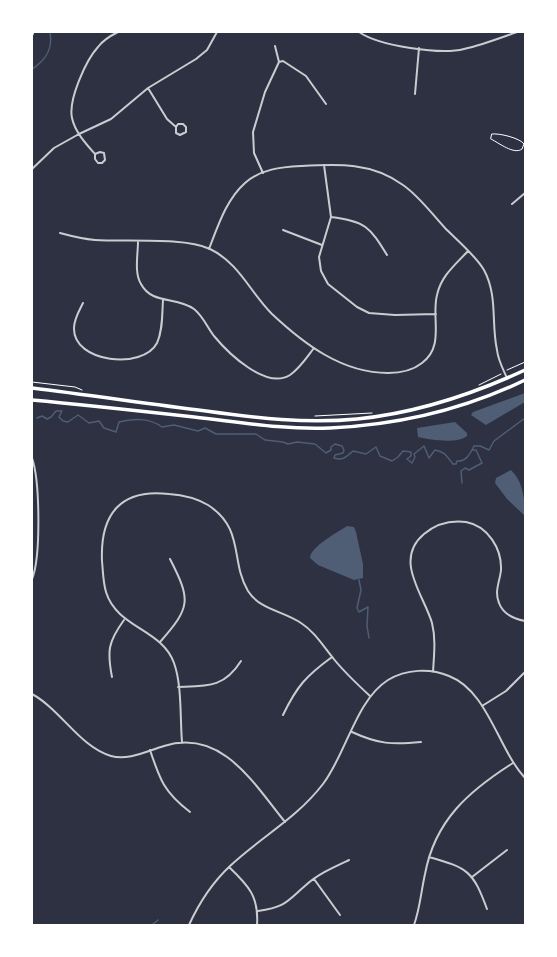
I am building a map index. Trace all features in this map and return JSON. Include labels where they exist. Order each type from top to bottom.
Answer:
[{"type":"main road","points":[[32,388],[232,415],[291,420],[334,420],[378,416],[424,408],[468,395],[525,370]]},
{"type":"main road","points":[[32,400],[270,426],[328,428],[373,424],[413,418],[470,402],[525,380]]},
{"type":"street","points":[[95,154],[102,152],[105,155],[105,160],[102,163],[95,159],[95,154],[79,134],[72,118],[73,97],[96,50],[104,40],[118,32]]},
{"type":"street","points":[[32,168],[47,154],[79,134],[117,115],[148,88],[202,55],[211,43],[216,32]]},
{"type":"street","points":[[359,32],[376,40],[443,51],[463,49],[518,32]]},
{"type":"street","points":[[263,173],[254,153],[253,132],[265,92],[279,62],[275,46]]},
{"type":"street","points":[[415,94],[419,48]]},
{"type":"street","points":[[279,62],[283,61],[306,76],[326,104]]},
{"type":"street","points":[[148,88],[167,119],[176,127],[175,131],[178,135],[183,135],[186,132],[186,127],[183,124],[178,124],[176,127]]},
{"type":"street","points":[[324,165],[331,217],[327,234],[322,245],[319,262],[321,271],[328,284],[357,307],[376,315],[436,314]]},
{"type":"street","points":[[209,249],[231,198],[245,183],[263,173],[283,167],[354,165],[370,168],[386,174],[411,192],[483,268],[491,284],[496,350],[507,378]]},
{"type":"street","points":[[512,204],[522,194],[525,194]]},
{"type":"street","points":[[331,217],[350,219],[364,226],[375,236],[387,255]]},
{"type":"street","points":[[283,230],[322,245]]},
{"type":"street","points":[[60,233],[93,240],[186,243],[209,249],[235,267],[272,314],[314,348],[333,360],[356,369],[377,373],[407,371],[422,363],[433,351],[436,340],[436,296],[448,271],[468,251]]},
{"type":"street","points":[[138,242],[138,274],[140,284],[149,294],[163,300],[175,300],[193,309],[200,315],[225,349],[258,373],[269,378],[282,378],[289,375],[299,367],[314,348]]},
{"type":"street","points":[[83,302],[75,318],[74,328],[80,345],[94,355],[126,360],[143,356],[157,343],[161,329],[163,300]]},
{"type":"street","points":[[32,458],[36,478],[38,550],[32,579]]},
{"type":"street","points":[[182,742],[178,688],[174,663],[160,642],[151,634],[124,620],[109,600],[104,583],[101,542],[108,520],[114,510],[134,496],[146,493],[181,495],[207,504],[220,515],[226,523],[235,542],[243,582],[254,599],[259,603],[301,623],[310,630],[347,675],[370,696]]},
{"type":"street","points":[[433,672],[434,640],[432,624],[426,605],[413,584],[410,569],[416,544],[422,535],[432,527],[450,521],[469,523],[484,531],[492,538],[500,558],[501,570],[497,591],[499,603],[507,614],[515,619],[525,621]]},
{"type":"street","points":[[160,642],[177,623],[185,604],[185,592],[182,582],[170,559]]},
{"type":"street","points":[[112,677],[108,658],[110,642],[124,620]]},
{"type":"street","points":[[283,715],[293,694],[303,680],[332,657]]},
{"type":"street","points":[[178,688],[207,686],[223,681],[235,671],[241,661]]},
{"type":"street","points":[[189,925],[211,888],[229,867],[286,823],[307,804],[324,783],[336,763],[370,696],[388,680],[395,676],[412,671],[433,672],[449,676],[461,682],[473,693],[482,706],[513,763],[525,778]]},
{"type":"street","points":[[482,706],[506,690],[524,674]]},
{"type":"street","points":[[32,694],[43,700],[82,737],[102,752],[111,756],[127,757],[182,742],[206,746],[230,758],[286,823]]},
{"type":"street","points":[[352,732],[383,744],[421,742]]},
{"type":"street","points":[[150,750],[158,774],[167,792],[190,812]]},
{"type":"street","points":[[414,925],[422,899],[424,875],[429,857],[444,825],[460,802],[479,786],[513,763]]},
{"type":"street","points":[[472,877],[507,850]]},
{"type":"street","points":[[429,857],[454,864],[472,877],[480,890],[487,909]]},
{"type":"street","points":[[258,910],[284,905],[314,879],[349,860]]},
{"type":"street","points":[[229,867],[251,890],[258,910],[257,925]]},
{"type":"street","points":[[314,879],[340,915]]},
{"type":"path","points":[[32,37],[34,32]]},
{"type":"path","points":[[495,134],[509,136],[523,142],[523,148],[521,151],[512,150],[491,139],[490,137],[495,134]]},
{"type":"path","points":[[474,387],[525,362]]},
{"type":"path","points":[[32,382],[75,387],[85,391]]},
{"type":"path","points":[[315,416],[375,412]]},
{"type":"water","points":[[525,393],[525,402],[486,425],[471,415],[473,412]]},
{"type":"water","points":[[455,422],[467,433],[467,436],[451,441],[418,437],[417,428]]},
{"type":"water","points":[[511,470],[521,485],[524,497],[525,516],[507,499],[495,483],[496,478]]},
{"type":"water","points":[[347,526],[354,527],[363,564],[363,578],[354,580],[318,565],[310,558],[311,554],[319,545]]},
{"type":"waterway","points":[[32,69],[37,66],[47,54],[51,38],[50,32]]},
{"type":"waterway","points":[[37,418],[42,416],[47,419],[56,411],[62,411],[59,417],[63,421],[68,422],[78,415],[89,423],[99,421],[104,428],[116,432],[119,422],[130,420],[147,420],[162,427],[174,425],[198,431],[205,428],[216,434],[256,434],[265,440],[288,444],[297,442],[315,444],[326,453],[331,450],[331,447],[335,444],[342,446],[344,450],[343,453],[335,455],[334,458],[340,459],[346,457],[353,451],[366,454],[376,447],[380,456],[392,461],[403,451],[411,452],[411,456],[407,459],[412,463],[415,457],[414,454],[424,446],[429,458],[435,450],[446,455],[453,464],[456,464],[457,461],[465,459],[474,446],[480,446],[489,450],[494,441],[525,418]]},
{"type":"waterway","points":[[462,483],[461,471],[465,468],[469,470],[482,463],[476,450],[472,450]]},
{"type":"waterway","points":[[359,580],[361,590],[357,608],[359,612],[368,607],[367,626],[369,638]]},
{"type":"waterway","points":[[152,925],[158,920]]}]
